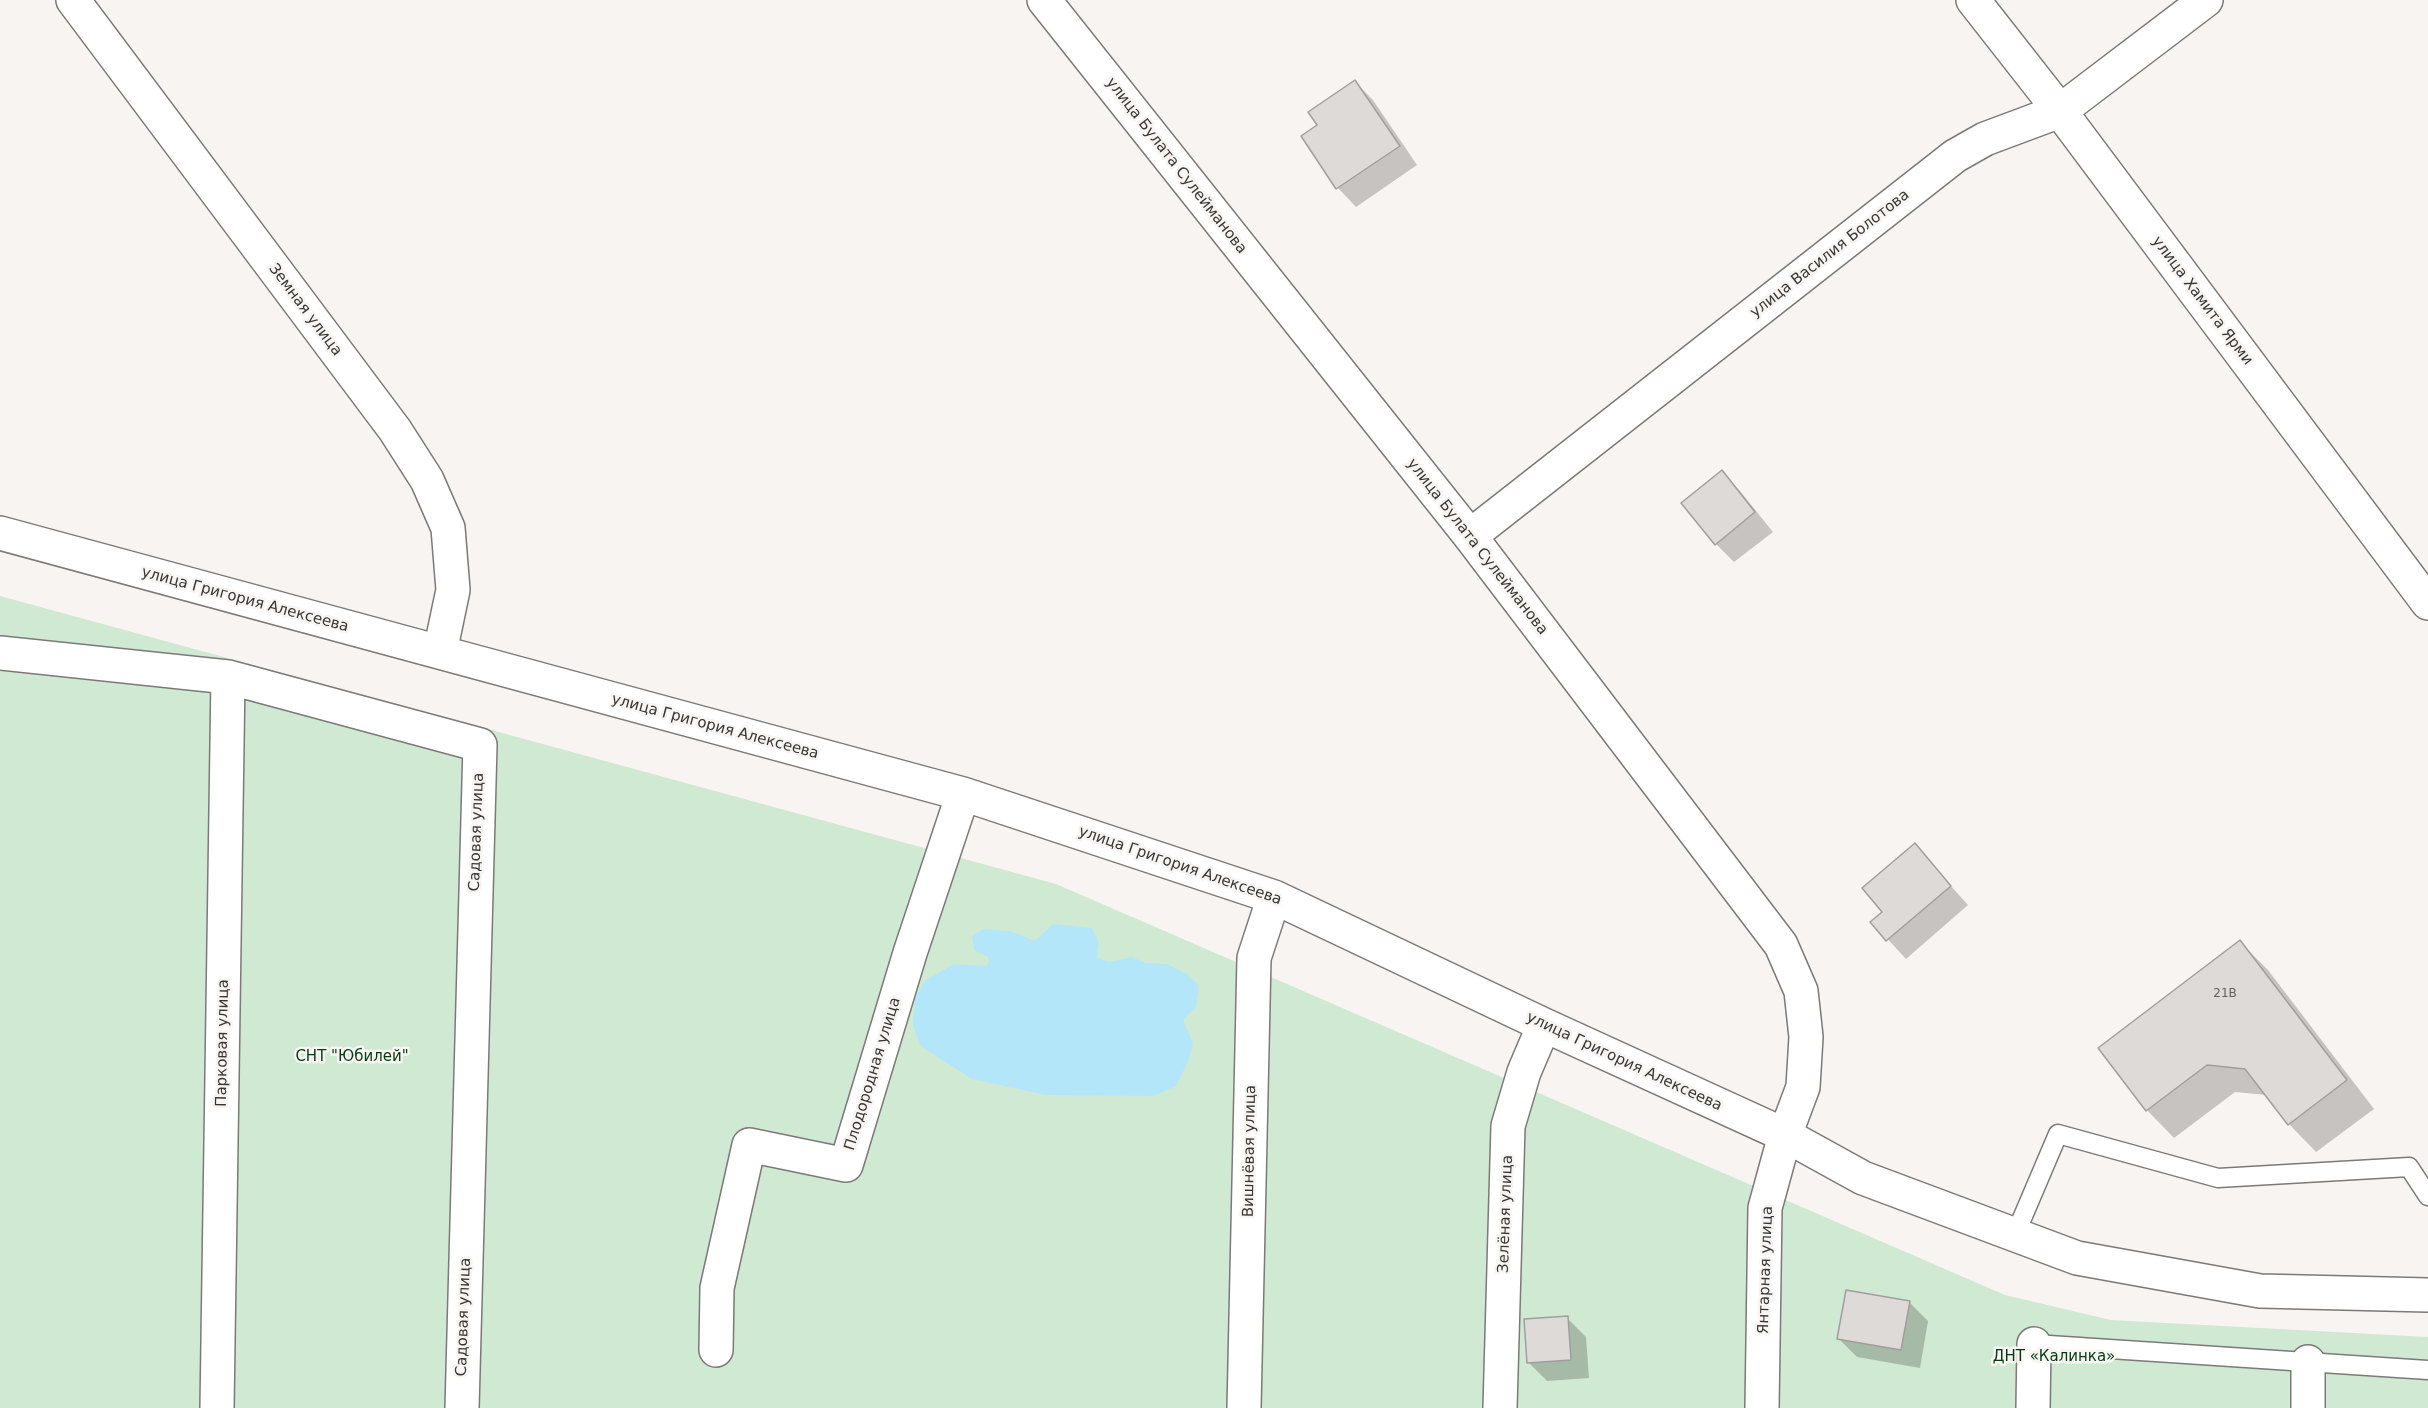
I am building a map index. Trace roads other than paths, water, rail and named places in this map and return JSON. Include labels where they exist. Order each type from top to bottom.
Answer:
[{"type":"street","name":"Земная улица","points":[[73,0],[395,430],[427,480],[448,528],[453,590],[440,652]]},
{"type":"street","name":"улица Булата Сулейманова","points":[[1044,0],[1470,536],[1781,945],[1801,991],[1806,1037],[1803,1087],[1785,1135]]},
{"type":"street","name":"улица Хамита Ярми","points":[[1973,0],[2060,111],[2428,603]]},
{"type":"street","name":"улица Василия Болотова","points":[[1470,536],[1955,156],[1985,139],[2060,111],[2206,0]]},
{"type":"street","name":"улица Григория Алексеева","points":[[0,533],[963,794],[1274,897],[1544,1025],[1785,1135],[1863,1178],[2077,1258],[2260,1291],[2428,1295]]},
{"type":"street","name":"Садовая улица","points":[[0,653],[228,677],[480,745],[462,1408]]},
{"type":"street","name":"Парковая улица","points":[[217,1408],[228,677]]},
{"type":"street","name":"Плодородная улица","points":[[716,1350],[717,1288],[749,1145],[846,1165],[910,953],[963,794]]},
{"type":"street","name":"Вишнёвая улица","points":[[1244,1408],[1254,958],[1274,897]]},
{"type":"street","name":"Зелёная улица","points":[[1500,1408],[1508,1126],[1524,1072],[1544,1025]]},
{"type":"street","name":"Янтарная улица","points":[[1762,1408],[1765,1208],[1785,1135]]},
{"type":"street","points":[[2033,1408],[2034,1344]]},
{"type":"street","points":[[2308,1362],[2308,1408]]},
{"type":"lane","points":[[2015,1235],[2058,1134],[2218,1178],[2409,1167],[2428,1196]]},
{"type":"lane","points":[[2034,1344],[2428,1370]]},
{"type":"water","points":[[1053,924],[1092,928],[1099,942],[1097,958],[1109,962],[1132,957],[1146,963],[1167,964],[1187,974],[1199,986],[1196,1007],[1183,1020],[1193,1043],[1189,1059],[1176,1086],[1154,1096],[1046,1095],[972,1079],[921,1046],[913,1026],[915,997],[926,980],[954,964],[986,966],[989,962],[988,957],[974,950],[972,936],[984,929],[1010,931],[1035,941]]},
{"type":"park label","name":"СНТ \"Юбилей\"","points":[[352,1057]]},
{"type":"park label","name":"ДНТ «Калинка»","points":[[2054,1357]]}]
